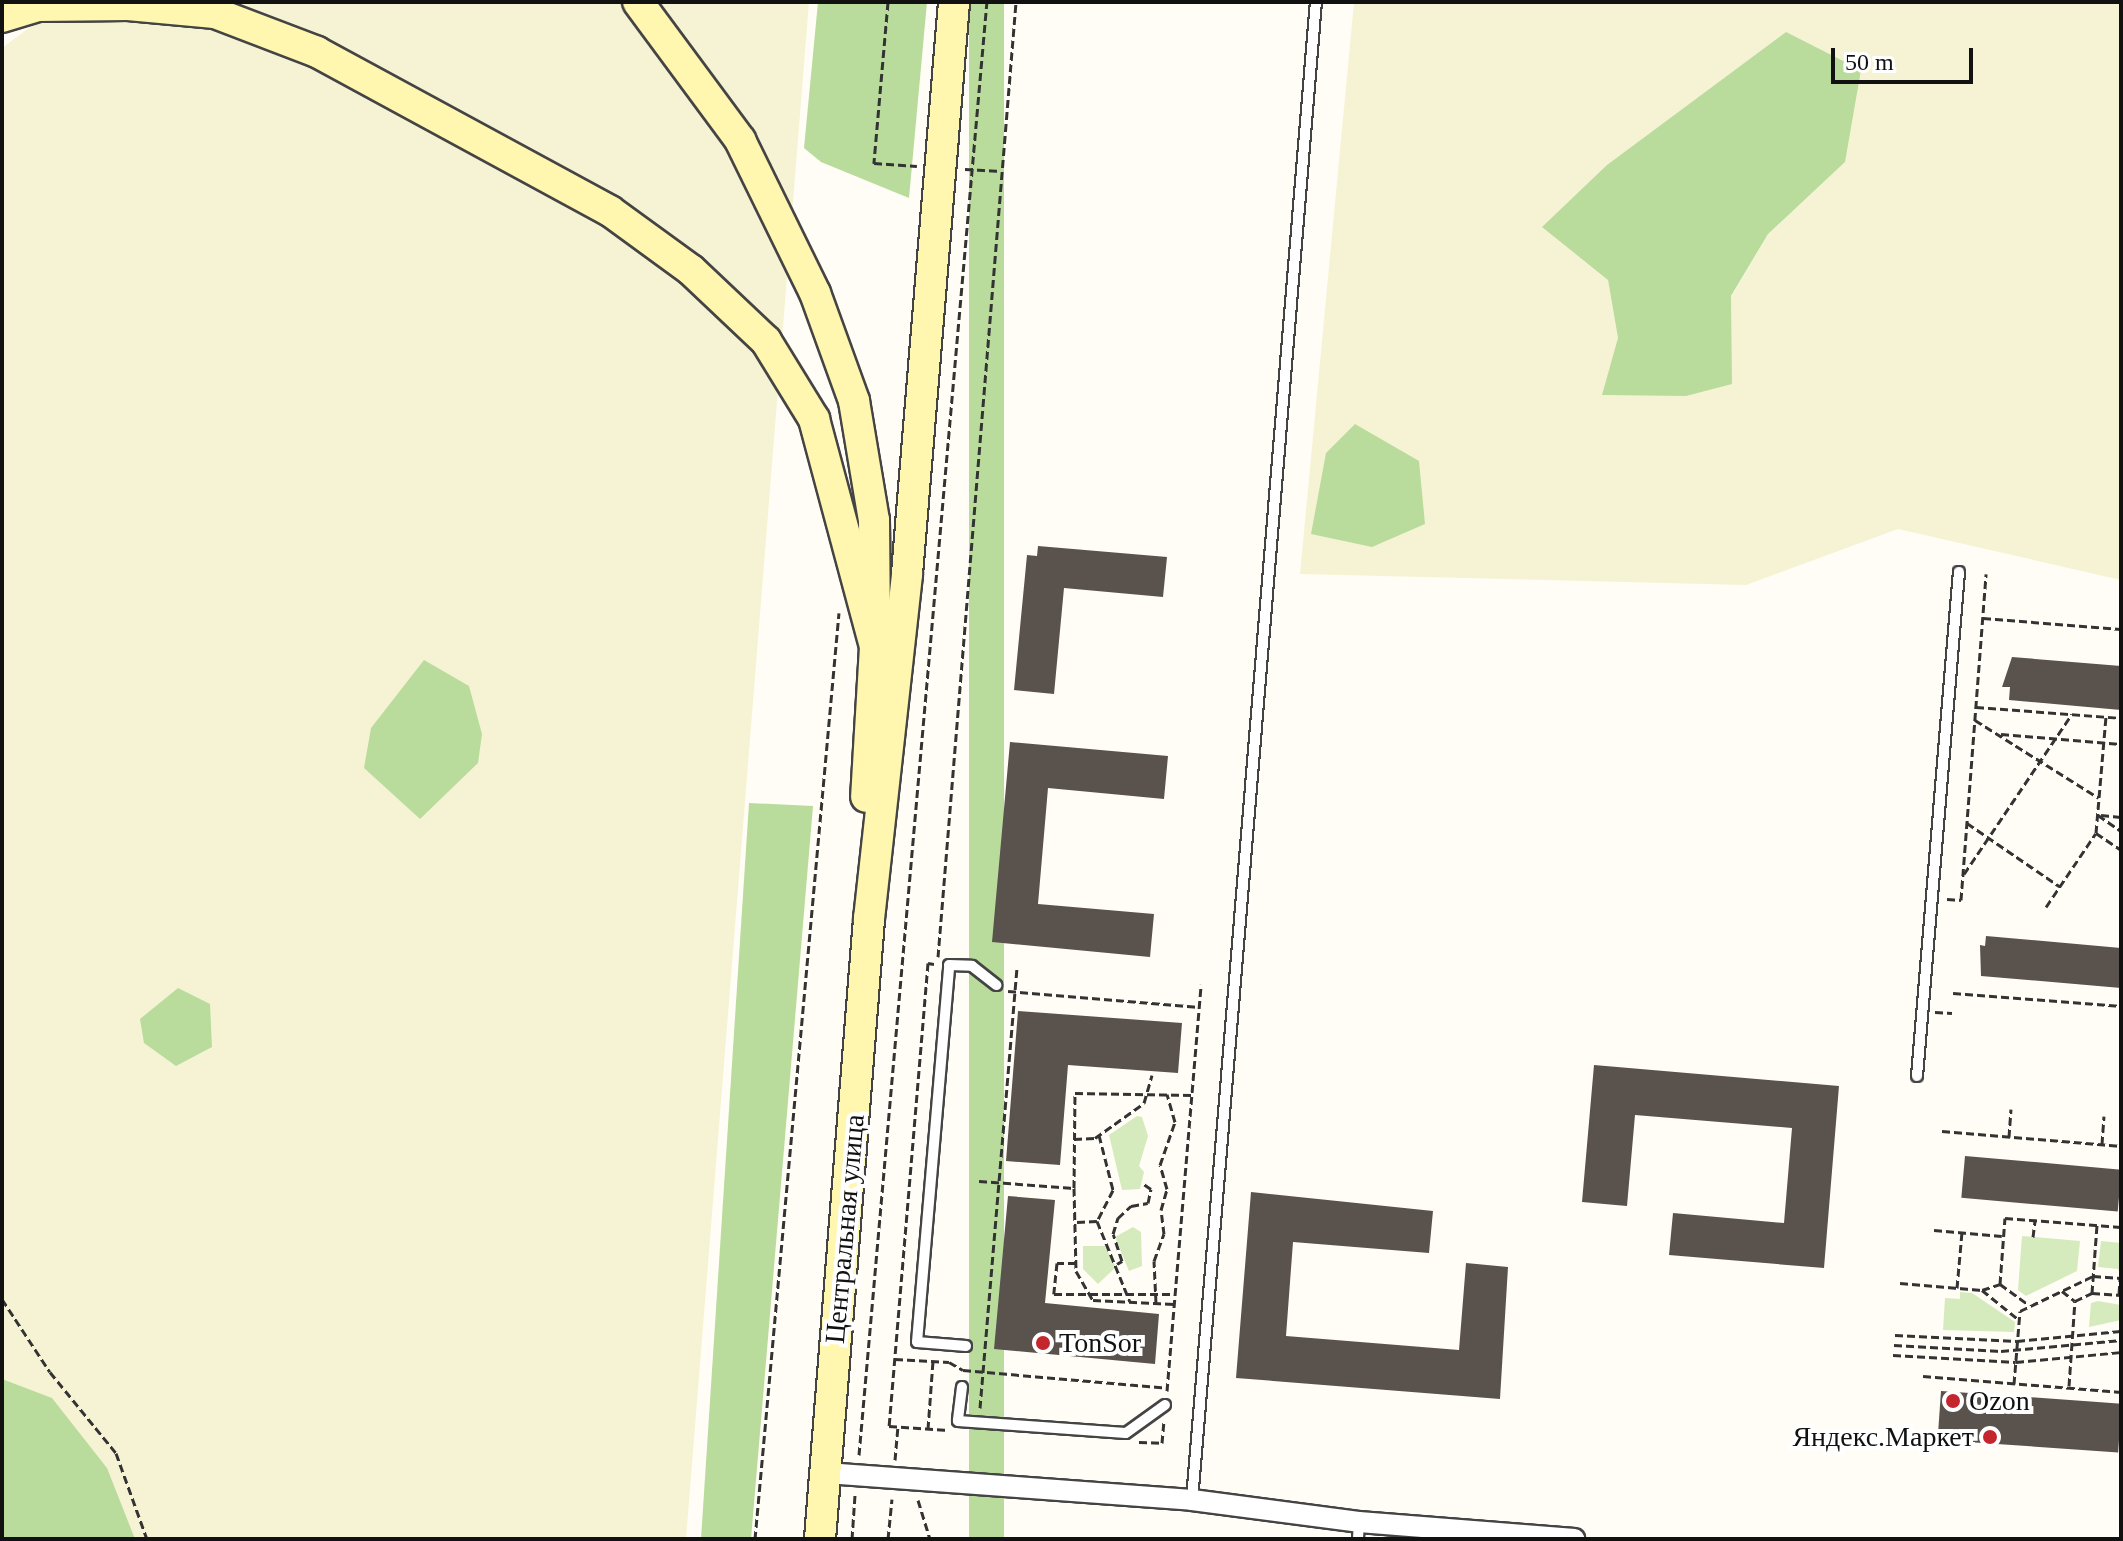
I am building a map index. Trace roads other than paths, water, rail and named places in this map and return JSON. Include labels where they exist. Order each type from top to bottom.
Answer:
[{"type":"main road","points":[[638,2],[740,140],[815,293],[854,401],[874,520],[875,647],[865,770],[869,919]]},
{"type":"main road","points":[[869,919],[907,574],[954,2]]},
{"type":"main road","points":[[2,17],[37,6],[128,5],[215,13],[317,52],[610,211],[691,270],[766,341],[814,419],[875,647]]},
{"type":"main road","name":"Центральная улица","points":[[820,1539],[869,919]]},
{"type":"street","points":[[826,1473],[1192,1500],[1359,1530],[1574,1539]]},
{"type":"lane","points":[[1192,1500],[1316,2]]},
{"type":"lane","points":[[1917,1076],[1959,572]]},
{"type":"lane","points":[[966,1346],[917,1342],[949,965],[972,966],[996,988]]},
{"type":"lane","points":[[962,1387],[958,1421],[979,1423],[1126,1433],[1165,1405]]},
{"type":"place","name":"TonSor","points":[[1043,1343]]},
{"type":"place","name":"Ozon","points":[[1953,1401]]},
{"type":"place","name":"Яндекс.Маркет","points":[[1990,1437]]}]
